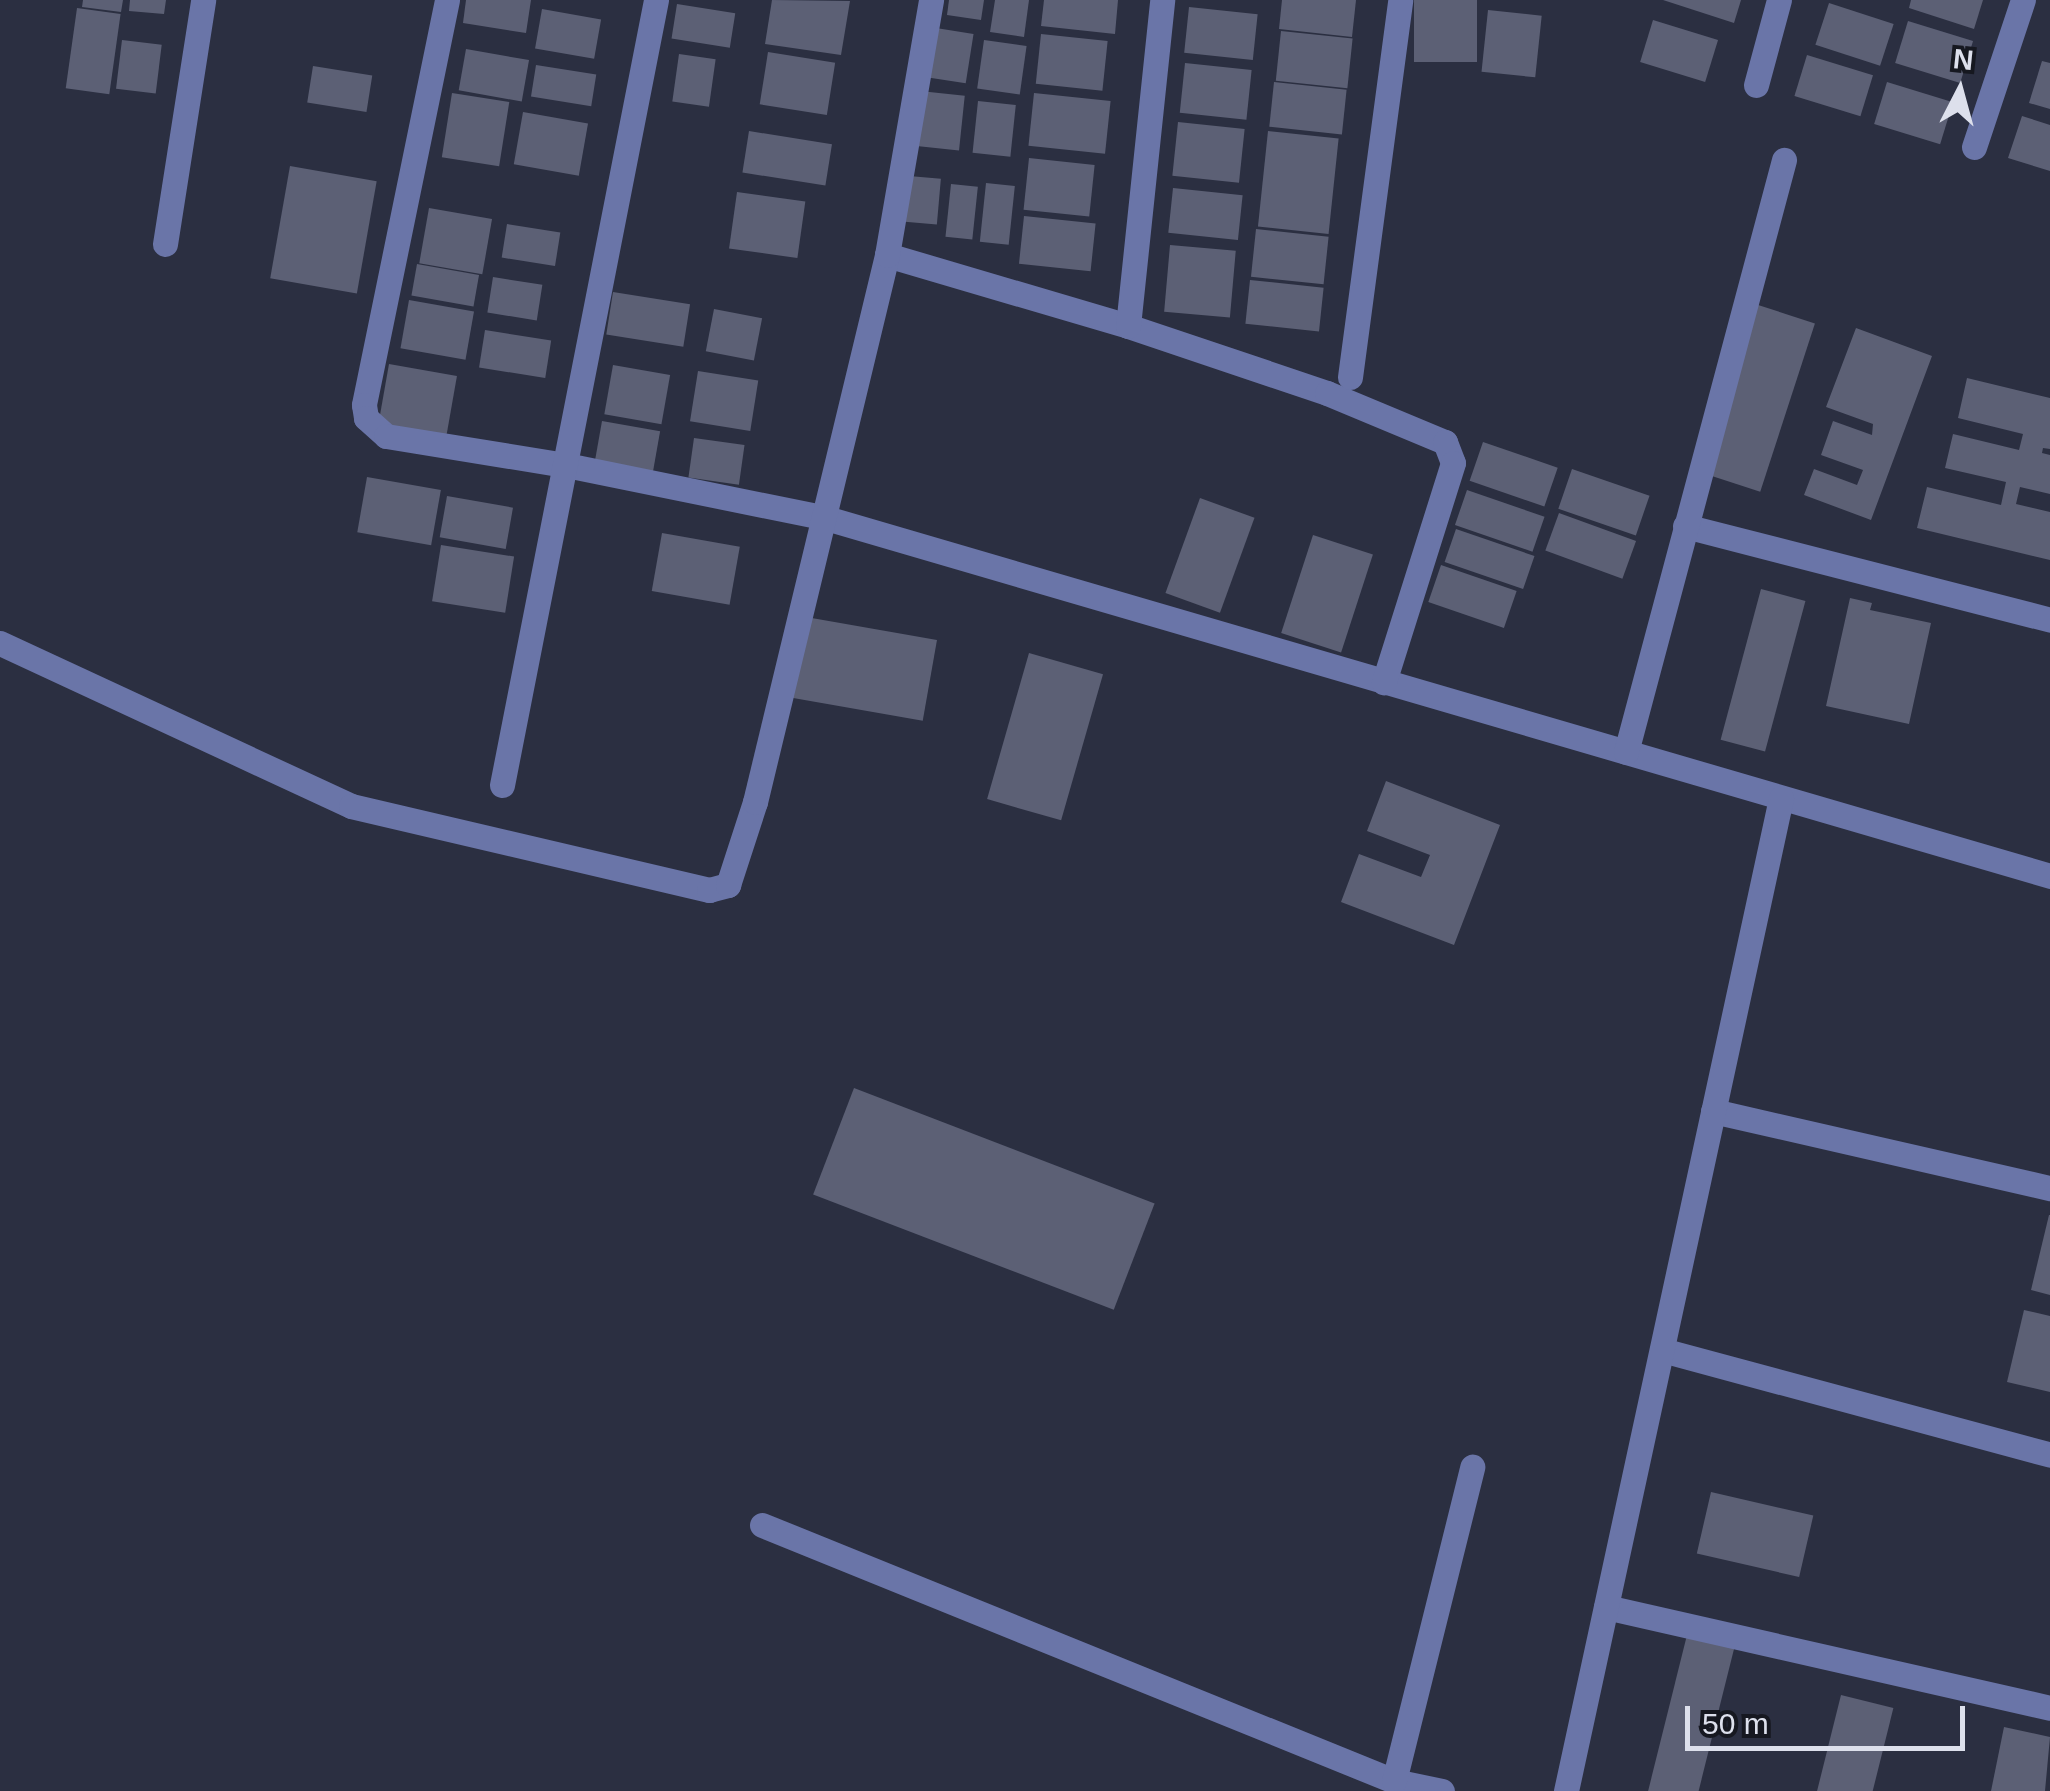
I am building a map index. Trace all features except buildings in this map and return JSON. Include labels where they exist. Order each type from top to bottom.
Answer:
[{"type":"street","points":[[165,244],[203,0]]},
{"type":"street","points":[[447,0],[364,405],[366,418],[386,436],[566,466],[826,518],[2050,876]]},
{"type":"street","points":[[502,785],[656,0]]},
{"type":"street","points":[[0,643],[351,806],[709,890],[728,885],[738,865],[826,518],[887,255],[931,0]]},
{"type":"street","points":[[1128,326],[1162,0]]},
{"type":"street","points":[[1357,407],[1359,388],[1350,377],[1400,0]]},
{"type":"street","points":[[1756,85],[1779,0]]},
{"type":"street","points":[[1974,148],[2023,0]]},
{"type":"street","points":[[1626,752],[1784,160]]},
{"type":"street","points":[[887,255],[1128,326],[1327,393],[1445,442],[1452,452],[1453,464],[1384,682]]},
{"type":"street","points":[[1327,393],[1338,378],[1350,377]]},
{"type":"street","points":[[1685,526],[2050,620]]},
{"type":"street","points":[[1566,1791],[1781,798]]},
{"type":"street","points":[[1713,1111],[2050,1188]]},
{"type":"street","points":[[1662,1350],[2050,1455]]},
{"type":"street","points":[[1394,1781],[1472,1467]]},
{"type":"street","points":[[762,1524],[1394,1781],[1442,1791]]},
{"type":"street","points":[[1606,1607],[2050,1708]]}]
